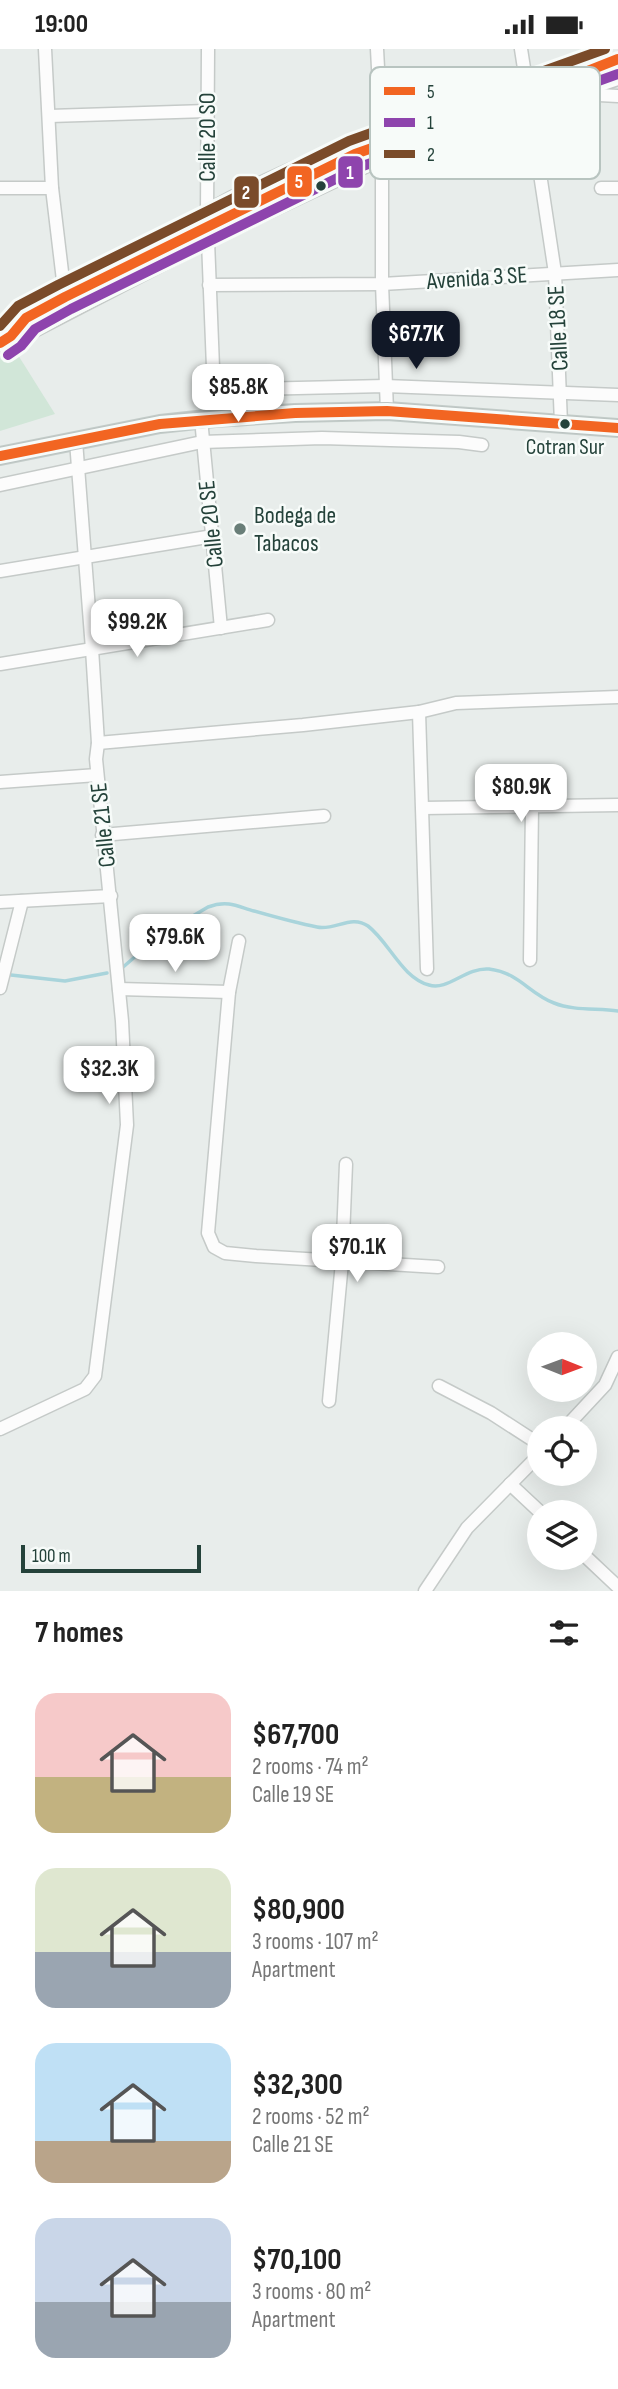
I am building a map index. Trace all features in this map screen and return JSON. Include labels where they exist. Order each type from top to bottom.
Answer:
[{"type":"highway","points":[[0,456],[160,424],[208,418],[387,411],[618,428]]},
{"type":"street","points":[[45,49],[52,188],[65,297]]},
{"type":"street","name":"Calle 20 SO","points":[[208,49],[208,225]]},
{"type":"street","points":[[377,49],[378,67]]},
{"type":"street","points":[[521,49],[523,67]]},
{"type":"street","points":[[597,67],[618,59]]},
{"type":"street","points":[[600,85],[618,79]]},
{"type":"street","points":[[600,95],[618,96]]},
{"type":"street","points":[[50,116],[207,111]]},
{"type":"street","points":[[207,211],[283,171],[370,142]]},
{"type":"street","points":[[6,339],[26,318],[65,297],[370,145]]},
{"type":"street","points":[[6,339],[34,331],[208,241],[370,165]]},
{"type":"street","points":[[382,179],[382,284],[387,411]]},
{"type":"street","name":"Calle 18 SE","points":[[541,179],[555,273],[561,424]]},
{"type":"street","points":[[0,188],[52,188]]},
{"type":"street","points":[[601,188],[618,188]]},
{"type":"street","name":"Calle 20 SE","points":[[208,241],[214,390],[202,442],[214,536],[221,628]]},
{"type":"street","name":"Avenida 3 SE","points":[[209,285],[382,284],[618,270]]},
{"type":"street","points":[[214,390],[386,386],[618,395]]},
{"type":"street","points":[[456,416],[459,442]]},
{"type":"street","points":[[0,485],[202,442],[322,438],[482,445]]},
{"type":"street","name":"Calle 21 SE","points":[[0,1429],[85,1389],[95,1375],[127,1125],[119,989],[97,775],[98,743],[76,441]]},
{"type":"street","points":[[0,571],[214,536]]},
{"type":"street","points":[[0,664],[268,620]]},
{"type":"street","points":[[98,743],[303,725],[419,712],[456,703],[618,697]]},
{"type":"street","points":[[419,712],[427,969]]},
{"type":"street","points":[[0,782],[97,775]]},
{"type":"street","points":[[423,808],[618,806]]},
{"type":"street","points":[[530,960],[532,807]]},
{"type":"street","points":[[102,835],[324,816]]},
{"type":"street","points":[[0,902],[111,896]]},
{"type":"street","points":[[0,988],[22,901]]},
{"type":"street","points":[[239,941],[229,992],[208,1233],[214,1247],[225,1253],[438,1267]]},
{"type":"street","points":[[119,989],[229,992]]},
{"type":"street","points":[[330,1401],[342,1262],[346,1164]]},
{"type":"street","points":[[576,1416],[605,1385],[618,1357]]},
{"type":"street","points":[[439,1387],[491,1413],[527,1436]]},
{"type":"street","points":[[425,1591],[467,1528],[527,1467]]},
{"type":"street","points":[[510,1484],[527,1500]]},
{"type":"street","points":[[597,1567],[618,1587]]},
{"type":"green space","points":[[13,347],[55,414],[0,431],[0,354]]},
{"type":"waterway","points":[[122,968],[159,936],[208,907],[226,904],[324,928],[349,922],[362,923],[376,933],[411,975],[429,985],[443,985],[473,971],[489,969],[509,975],[545,999],[562,1006],[618,1011]]},
{"type":"waterway","points":[[11,975],[65,981],[107,973]]},
{"type":"transit line","name":"2","points":[[555,67],[605,49]]},
{"type":"transit line","name":"5","points":[[598,67],[618,59]]},
{"type":"transit line","name":"1","points":[[600,80],[618,74]]},
{"type":"transit line","name":"2","points":[[0,326],[18,306],[58,285],[349,141],[370,133]]},
{"type":"transit line","name":"5","points":[[0,343],[11,336],[26,318],[65,297],[370,149]]},
{"type":"transit line","name":"1","points":[[8,355],[21,346],[35,329],[71,309],[370,163]]},
{"type":"transit line","name":"5","points":[[0,456],[160,424],[295,413],[387,411],[618,428]]},
{"type":"place","name":"Cotran Sur","points":[[565,424]]},
{"type":"place","name":"Bodega de Tabacos","points":[[240,529]]}]
